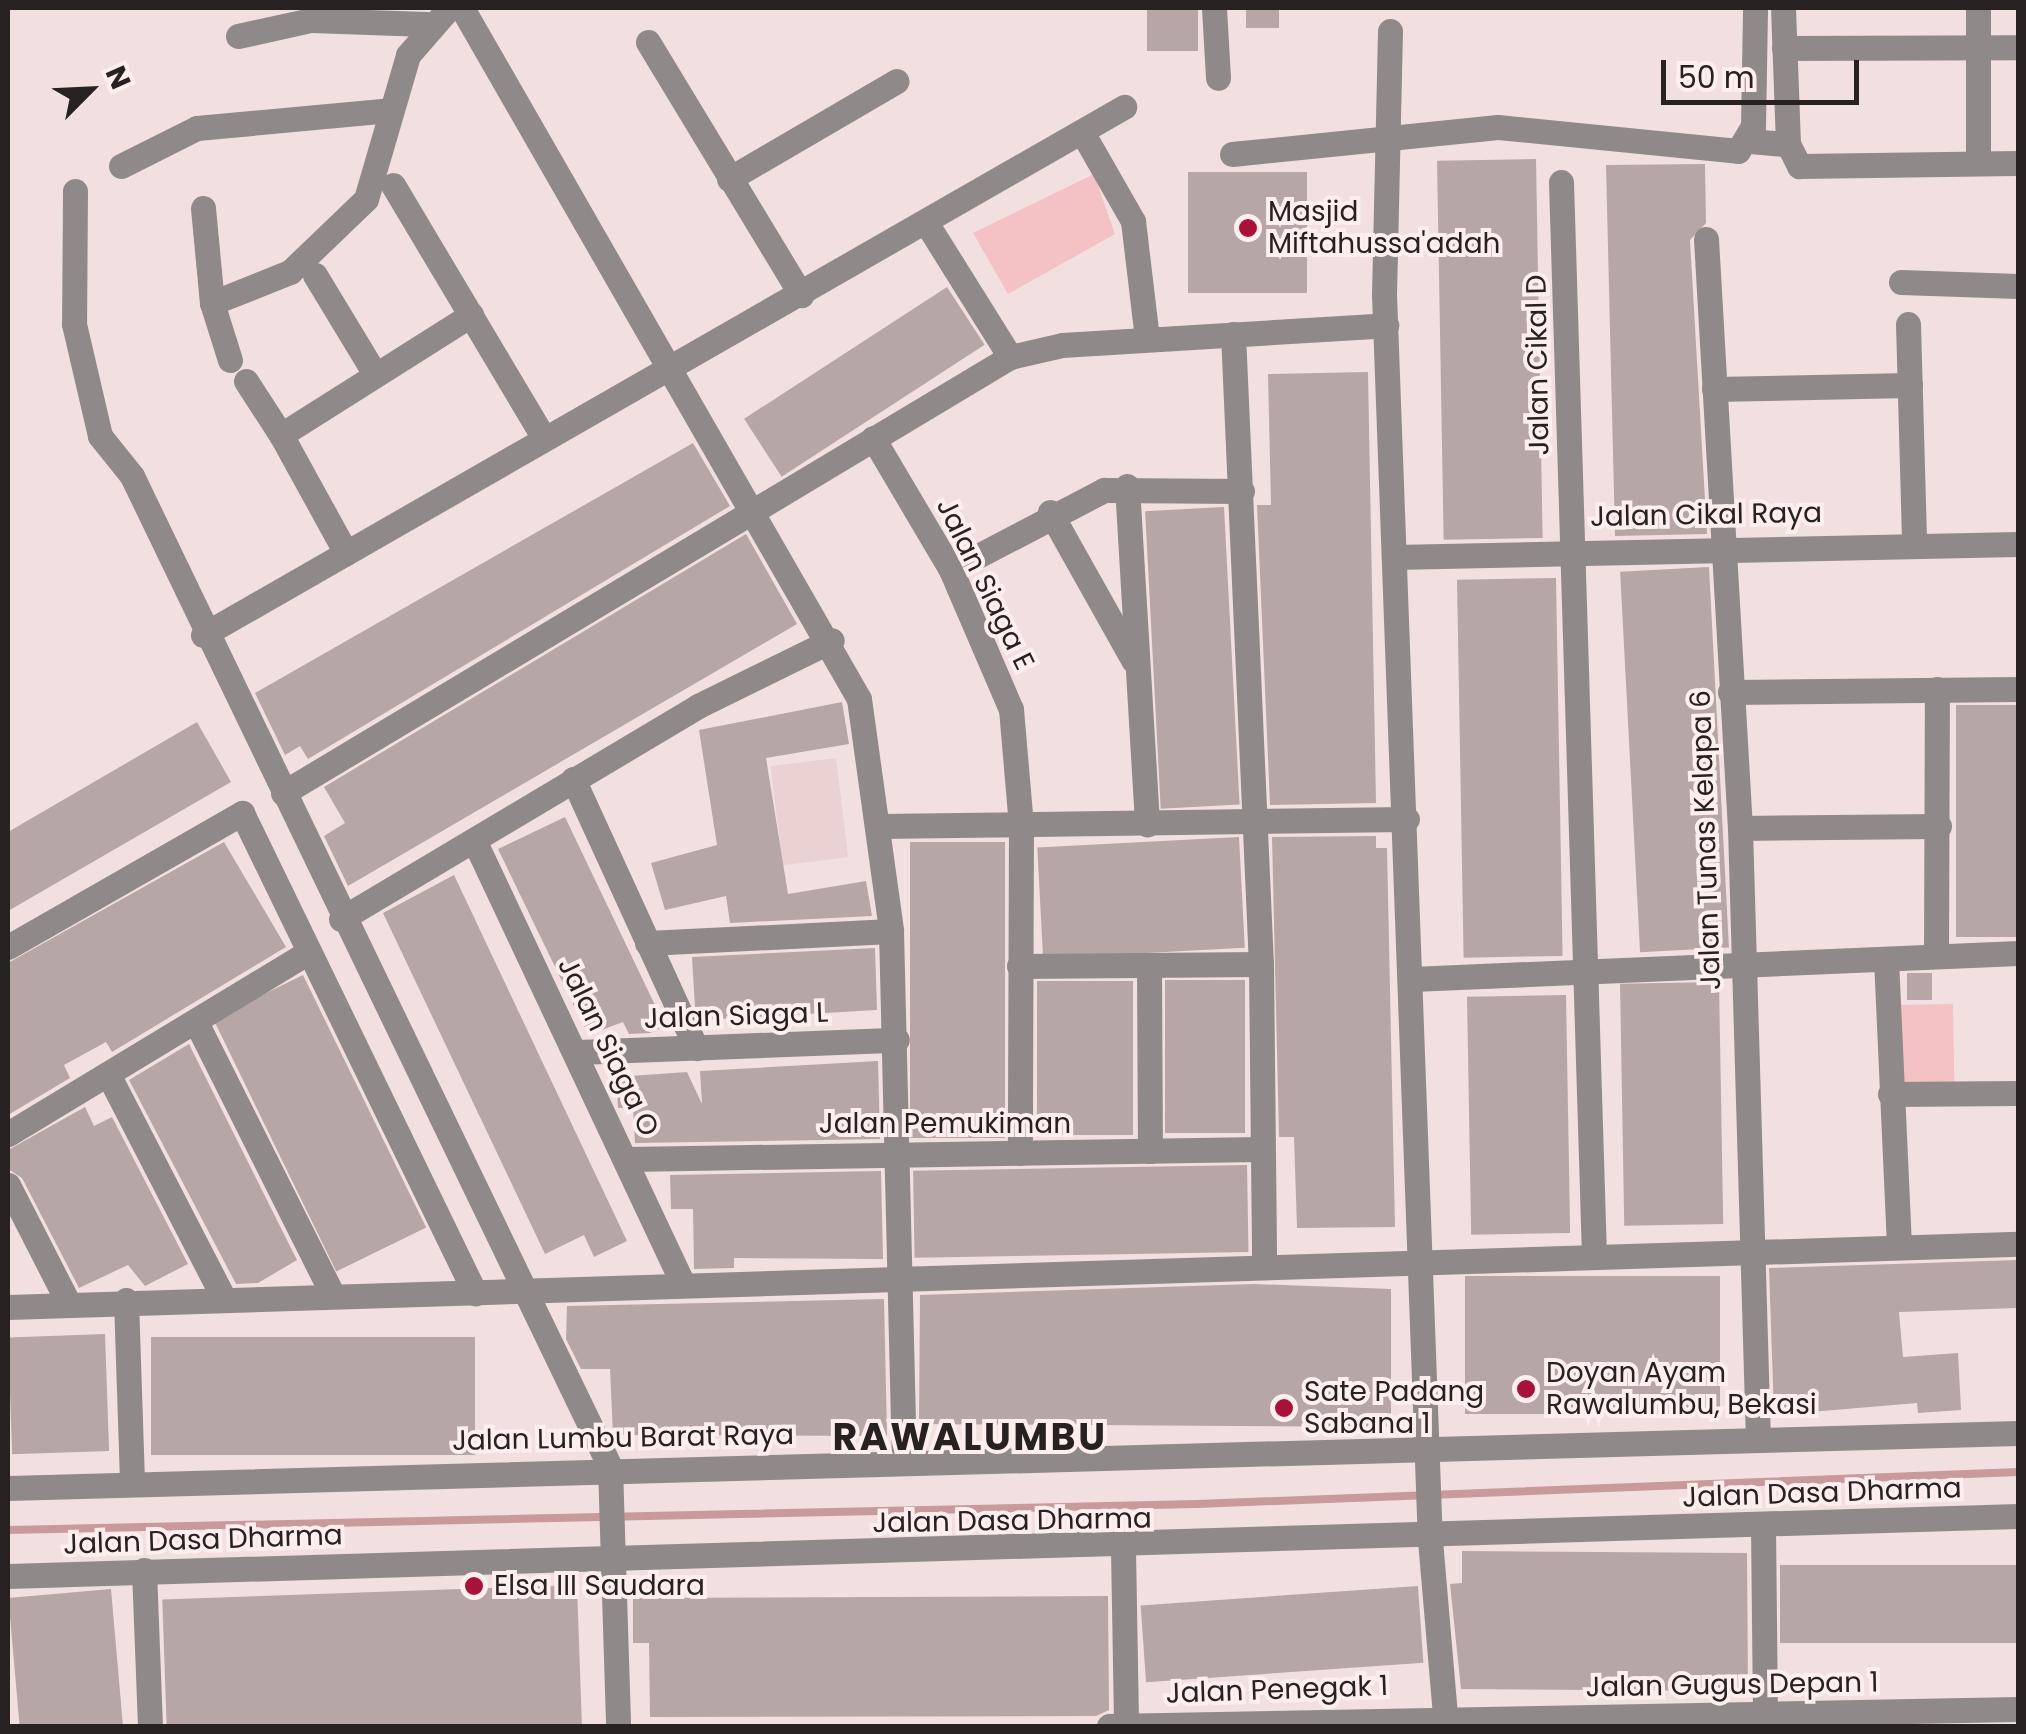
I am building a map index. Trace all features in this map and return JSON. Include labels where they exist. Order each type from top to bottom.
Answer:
[{"type":"street","points":[[212,303],[290,272],[344,224],[382,166],[390,110],[426,24],[449,8]]},
{"type":"street","points":[[462,8],[670,370],[832,640],[866,724],[891,931],[897,1040],[906,1277],[904,1462]]},
{"type":"street","points":[[1214,8],[1218,78]]},
{"type":"street","points":[[1750,141],[1755,8]]},
{"type":"street","points":[[1783,8],[1788,144],[1799,166],[2018,163],[2018,182]]},
{"type":"street","points":[[1978,8],[1978,163]]},
{"type":"street","points":[[238,36],[311,20],[426,24]]},
{"type":"street","points":[[1390,31],[1384,143],[1386,325],[1430,1528],[1446,1722]]},
{"type":"street","points":[[648,42],[801,295]]},
{"type":"street","points":[[1784,48],[2018,47]]},
{"type":"street","points":[[729,179],[897,80]]},
{"type":"street","points":[[203,635],[927,224],[1124,107]]},
{"type":"street","points":[[121,166],[197,128],[390,110]]},
{"type":"street","points":[[1232,154],[1384,143],[1498,127],[1728,154],[1750,141],[1788,144]]},
{"type":"street","points":[[1082,132],[1133,221],[1147,338]]},
{"type":"street","name":"Jalan Cikal D","points":[[1562,182],[1591,969],[1594,1256]]},
{"type":"street","points":[[393,184],[544,438]]},
{"type":"street","points":[[75,191],[80,369],[100,436],[132,476],[203,635],[284,793],[610,1479],[618,1726]]},
{"type":"street","points":[[203,208],[212,303],[230,360]]},
{"type":"street","points":[[927,224],[1010,357]]},
{"type":"street","name":"Jalan Tunas Kelapa 6","points":[[1706,238],[1720,545],[1740,828],[1746,1249],[1758,1440]]},
{"type":"street","points":[[315,274],[376,374]]},
{"type":"street","points":[[1901,282],[2018,286]]},
{"type":"street","points":[[281,435],[470,315]]},
{"type":"street","points":[[1908,324],[1914,543]]},
{"type":"street","points":[[284,793],[752,508],[1010,357],[1147,338],[1386,325]]},
{"type":"street","points":[[1233,334],[1261,964],[1264,1266]]},
{"type":"street","points":[[246,381],[346,552]]},
{"type":"street","points":[[1714,389],[1910,385]]},
{"type":"street","name":"Jalan Siaga E","points":[[874,438],[951,570],[1011,709],[1021,826],[1020,1153]]},
{"type":"street","points":[[951,570],[1050,512],[1127,486],[1242,490]]},
{"type":"street","points":[[1127,486],[1147,824]]},
{"type":"street","points":[[1050,512],[1136,666]]},
{"type":"street","name":"Jalan Cikal Raya","points":[[1394,557],[1574,548],[2018,544]]},
{"type":"street","points":[[341,918],[573,779],[832,640]]},
{"type":"street","points":[[1936,956],[1937,689]]},
{"type":"street","points":[[1730,692],[2018,689]]},
{"type":"street","points":[[573,779],[696,1048]]},
{"type":"street","points":[[8,947],[242,813],[476,1292]]},
{"type":"street","points":[[879,826],[1407,819]]},
{"type":"street","points":[[1740,828],[1939,826]]},
{"type":"street","name":"Jalan Siaga O","points":[[474,840],[578,1052],[682,1282]]},
{"type":"street","points":[[648,944],[891,931]]},
{"type":"street","points":[[8,1134],[310,952]]},
{"type":"street","points":[[1412,979],[1742,961],[2018,952]]},
{"type":"street","points":[[1886,959],[1899,1246]]},
{"type":"street","points":[[1020,966],[1261,964]]},
{"type":"street","points":[[1148,967],[1150,1151]]},
{"type":"street","points":[[196,1022],[332,1293]]},
{"type":"street","name":"Jalan Siaga L","points":[[578,1052],[897,1040]]},
{"type":"street","points":[[109,1076],[223,1297]]},
{"type":"street","points":[[1890,1094],[2018,1093]]},
{"type":"street","name":"Jalan Pemukiman","points":[[628,1159],[1261,1150]]},
{"type":"street","points":[[8,1185],[69,1304]]},
{"type":"street","points":[[8,1307],[682,1282],[2018,1244]]},
{"type":"street","points":[[126,1300],[132,1482]]},
{"type":"street","name":"Jalan Lumbu Barat Raya","points":[[8,1488],[132,1482],[610,1479],[904,1462],[1428,1463],[1758,1440],[2018,1433]]},
{"type":"street","name":"Jalan Dasa Dharma","points":[[8,1576],[610,1548],[1123,1549],[1430,1528],[1762,1525],[2018,1516]]},
{"type":"street","points":[[1762,1525],[1765,1721]]},
{"type":"street","points":[[1123,1549],[1126,1726]]},
{"type":"street","points":[[144,1570],[150,1726]]},
{"type":"street","name":"Jalan Gugus Depan 1","points":[[1446,1722],[1765,1721],[2018,1709]]},
{"type":"street","name":"Jalan Penegak 1","points":[[1109,1726],[1446,1722]]},
{"type":"shaded area","points":[[1094,174],[1115,234],[1008,294],[973,233]]},
{"type":"shaded area","points":[[836,758],[848,857],[783,865],[770,766]]},
{"type":"shaded area","points":[[1953,1004],[1954,1087],[1894,1088],[1893,1005]]},
{"type":"building","points":[[1147,8],[1198,8],[1198,51],[1147,51]]},
{"type":"building","points":[[1246,8],[1279,8],[1279,28],[1246,28]]},
{"type":"building","points":[[1536,159],[1543,538],[1444,540],[1437,161]]},
{"type":"building","points":[[1705,164],[1706,223],[1690,240],[1707,534],[1615,536],[1606,165]]},
{"type":"building","name":"Masjid Miftahussa'adah","points":[[1188,172],[1307,172],[1307,293],[1188,293]]},
{"type":"building","points":[[947,287],[985,345],[782,477],[744,419]]},
{"type":"building","points":[[1368,372],[1376,803],[1270,805],[1257,505],[1271,505],[1268,374]]},
{"type":"building","points":[[693,443],[730,506],[308,759],[300,746],[285,755],[255,693]]},
{"type":"building","points":[[1224,507],[1240,805],[1161,809],[1145,511]]},
{"type":"building","points":[[746,534],[797,624],[348,886],[324,836],[345,823],[324,787]]},
{"type":"building","points":[[1709,567],[1729,947],[1640,952],[1620,572]]},
{"type":"building","points":[[1556,578],[1563,956],[1464,958],[1457,580]]},
{"type":"building","points":[[842,702],[849,744],[766,758],[788,894],[866,881],[872,916],[730,923],[726,896],[665,910],[651,863],[717,845],[699,730]]},
{"type":"building","points":[[1956,705],[2018,705],[2018,937],[1956,937]]},
{"type":"building","points":[[197,722],[231,782],[8,911],[8,832]]},
{"type":"building","points":[[565,817],[665,1026],[650,1033],[629,1034],[623,1022],[588,1035],[498,849]]},
{"type":"building","points":[[1376,836],[1376,848],[1387,848],[1395,1227],[1297,1228],[1294,1137],[1279,1137],[1272,837]]},
{"type":"building","points":[[1239,837],[1245,948],[1043,958],[1037,848]]},
{"type":"building","points":[[224,842],[286,947],[112,1052],[106,1042],[64,1065],[70,1078],[8,1115],[8,963]]},
{"type":"building","points":[[910,842],[1005,842],[1005,1138],[910,1138]]},
{"type":"building","points":[[454,875],[627,1241],[594,1257],[584,1235],[545,1254],[383,913]]},
{"type":"building","points":[[875,948],[877,1010],[701,1020],[695,1008],[692,957]]},
{"type":"building","points":[[1907,973],[1932,973],[1932,1000],[1907,1000]]},
{"type":"building","points":[[303,975],[426,1228],[336,1271],[213,1019]]},
{"type":"building","points":[[1165,980],[1245,980],[1245,1133],[1165,1133]]},
{"type":"building","points":[[1037,981],[1133,981],[1133,1135],[1037,1135]]},
{"type":"building","points":[[1719,982],[1723,1224],[1624,1226],[1620,984]]},
{"type":"building","points":[[1566,995],[1570,1233],[1471,1235],[1467,997]]},
{"type":"building","points":[[189,1044],[297,1260],[258,1283],[236,1284],[129,1080]]},
{"type":"building","points":[[878,1061],[880,1139],[635,1143],[633,1107],[618,1108],[616,1077],[687,1072],[702,1104],[700,1071]]},
{"type":"building","points":[[85,1107],[94,1126],[112,1117],[188,1264],[145,1286],[128,1265],[79,1288],[22,1178],[8,1169],[8,1150]]},
{"type":"building","points":[[1247,1165],[1249,1252],[915,1258],[913,1171]]},
{"type":"building","points":[[881,1171],[883,1259],[734,1258],[734,1268],[694,1269],[693,1209],[671,1209],[670,1175]]},
{"type":"building","points":[[2018,1260],[2018,1308],[1899,1312],[1903,1357],[1958,1353],[1961,1410],[1918,1413],[1917,1403],[1774,1415],[1769,1268]]},
{"type":"building","points":[[1465,1276],[1720,1276],[1720,1414],[1465,1414]]},
{"type":"building","points":[[1254,1284],[1391,1289],[1391,1427],[919,1424],[920,1295]]},
{"type":"building","points":[[884,1299],[887,1436],[613,1435],[610,1369],[581,1369],[566,1339],[567,1306]]},
{"type":"building","points":[[105,1334],[109,1451],[12,1454],[8,1337]]},
{"type":"building","points":[[151,1337],[475,1337],[475,1455],[151,1455]]},
{"type":"building","points":[[1462,1551],[1747,1553],[1748,1691],[1461,1689],[1450,1584],[1462,1583]]},
{"type":"building","points":[[1780,1565],[2018,1565],[2018,1643],[1780,1643]]},
{"type":"building","points":[[577,1585],[582,1724],[167,1726],[162,1599]]},
{"type":"building","points":[[1418,1586],[1423,1663],[1146,1682],[1141,1605]]},
{"type":"building","points":[[111,1589],[123,1725],[20,1726],[8,1598]]},
{"type":"building","points":[[1108,1596],[1109,1710],[1096,1716],[650,1717],[649,1643],[633,1643],[633,1598]]},
{"type":"waterway","points":[[8,1530],[1197,1504],[2018,1472]]},
{"type":"place","name":"Masjid Miftahussa'adah","points":[[1248,228]]},
{"type":"place","name":"Doyan Ayam Rawalumbu, Bekasi","points":[[1526,1389]]},
{"type":"place","name":"Sate Padang Sabana 1","points":[[1284,1408]]},
{"type":"place","name":"Elsa III Saudara","points":[[474,1586]]},
{"type":"district","name":"RAWALUMBU","points":[[970,1437]]}]
